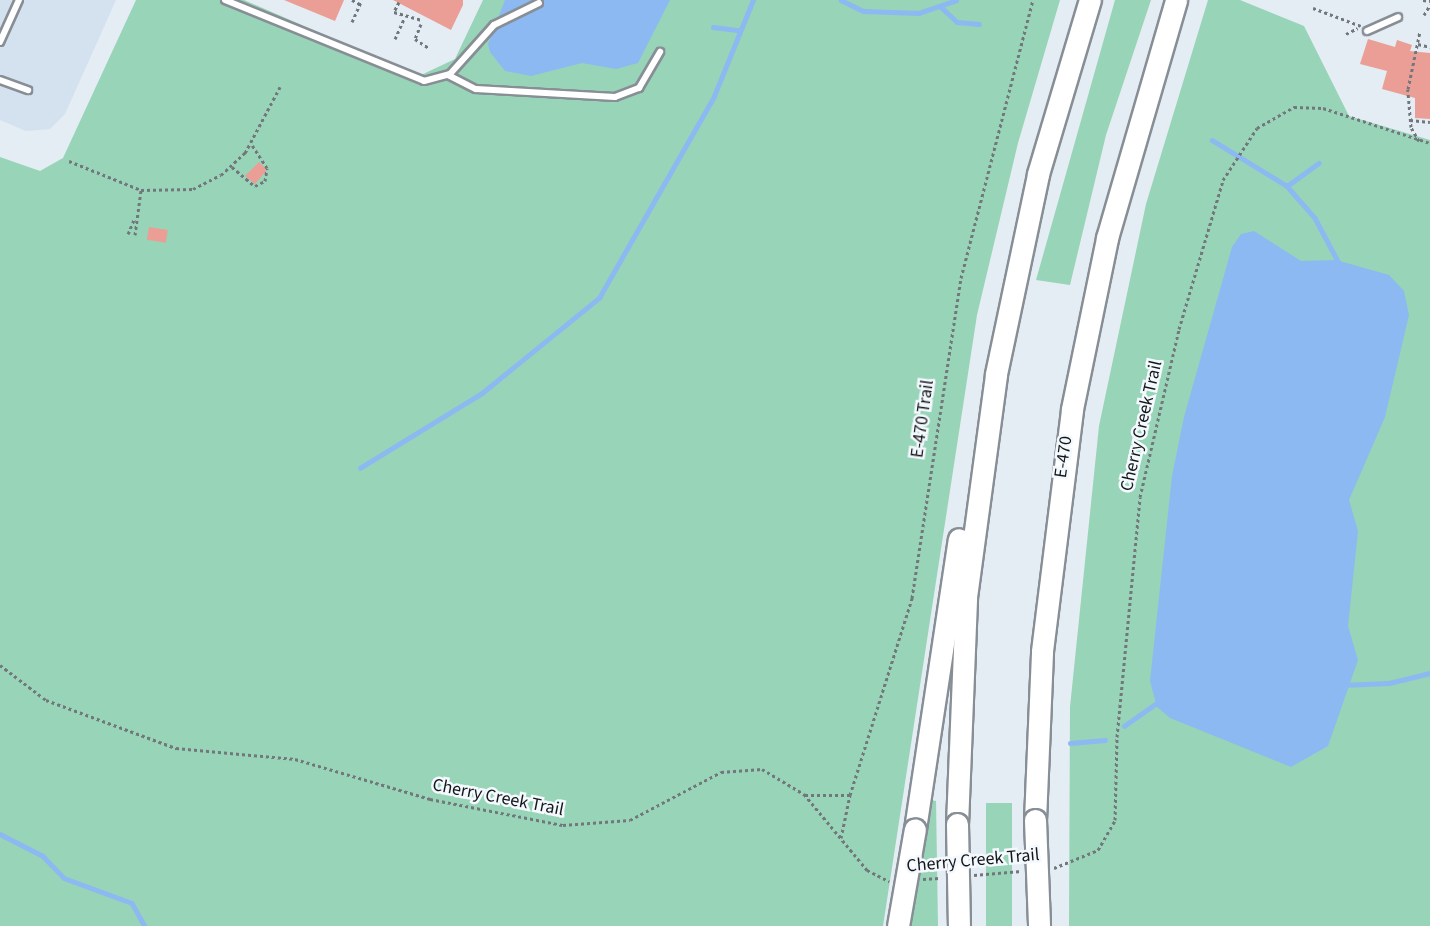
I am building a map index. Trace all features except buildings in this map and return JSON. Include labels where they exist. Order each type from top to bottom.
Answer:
[{"type":"highway","points":[[959,926],[957,824],[966,597],[996,374],[1043,154],[1089,0]]},
{"type":"highway","name":"E-470","points":[[1039,926],[1035,820],[1042,651],[1072,409],[1107,238],[1176,0]]},
{"type":"highway","points":[[898,926],[915,829],[977,412],[996,374]]},
{"type":"lane","points":[[0,42],[19,0]]},
{"type":"lane","points":[[225,0],[414,80],[448,75],[476,89],[615,97],[639,88],[660,52]]},
{"type":"lane","points":[[448,75],[494,25],[539,3]]},
{"type":"lane","points":[[1367,31],[1398,17]]},
{"type":"lane","points":[[0,80],[28,90]]},
{"type":"path","points":[[352,0],[361,2],[352,22]]},
{"type":"path","name":"E-470 Trail","points":[[841,840],[850,795],[912,598],[961,278],[1033,0]]},
{"type":"path","points":[[1424,0],[1430,3],[1424,15]]},
{"type":"path","points":[[399,2],[394,12],[422,22],[415,39],[429,48]]},
{"type":"path","points":[[1313,8],[1363,26],[1346,34]]},
{"type":"path","points":[[394,39],[405,16]]},
{"type":"path","points":[[1419,141],[1410,120],[1408,79],[1420,31]]},
{"type":"path","points":[[1418,44],[1430,48]]},
{"type":"path","points":[[69,161],[141,190],[183,191],[232,167],[252,145],[280,87]]},
{"type":"path","name":"Cherry Creek Trail","points":[[1048,869],[1071,865],[1098,850],[1115,820],[1118,725],[1140,497],[1197,260],[1231,168],[1245,145],[1269,117],[1307,106],[1430,143]]},
{"type":"path","points":[[1410,120],[1430,122]]},
{"type":"path","points":[[232,167],[255,186],[265,181],[267,168],[252,145]]},
{"type":"path","points":[[128,234],[141,190]]},
{"type":"path","points":[[134,220],[135,236]]},
{"type":"path","name":"Cherry Creek Trail","points":[[0,665],[46,700],[176,748],[295,759],[430,799],[543,822],[579,826],[630,820],[699,781],[740,767],[769,771],[804,794],[841,840],[875,876],[896,881]]},
{"type":"path","points":[[804,794],[850,795]]},
{"type":"path","name":"Cherry Creek Trail","points":[[962,876],[1028,871]]},
{"type":"path","name":"Cherry Creek Trail","points":[[917,879],[951,877]]},
{"type":"shaded area","points":[[0,0],[116,0],[65,114],[50,129],[26,131],[0,120]]},
{"type":"green space","points":[[136,0],[244,0],[419,76],[455,59],[483,0],[1060,0],[1018,143],[977,315],[883,926],[0,926],[0,157],[40,171],[63,158]]},
{"type":"green space","points":[[1115,0],[1151,0],[1106,135],[1070,285],[1036,280]]},
{"type":"green space","points":[[1208,0],[1240,0],[1304,26],[1349,116],[1430,140],[1430,926],[1069,926],[1070,707],[1099,426],[1146,204]]},
{"type":"green space","points":[[931,800],[936,801],[938,926],[910,926]]},
{"type":"green space","points":[[986,803],[1012,803],[1012,926],[986,926]]},
{"type":"water","points":[[505,0],[670,0],[638,63],[616,69],[582,63],[531,76],[505,71],[490,52],[488,44]]},
{"type":"water","points":[[1254,231],[1301,261],[1336,260],[1389,275],[1404,291],[1409,315],[1385,417],[1349,500],[1358,531],[1348,626],[1358,660],[1328,746],[1291,767],[1170,718],[1157,707],[1150,681],[1172,476],[1184,417],[1232,247],[1241,234]]},
{"type":"waterway","points":[[360,468],[482,393],[599,298],[714,96],[753,0]]},
{"type":"waterway","points":[[841,0],[864,11],[919,13],[956,0]]},
{"type":"waterway","points":[[940,6],[957,22],[979,24]]},
{"type":"waterway","points":[[713,27],[739,30]]},
{"type":"waterway","points":[[1212,140],[1287,186],[1315,218],[1341,267]]},
{"type":"waterway","points":[[1287,186],[1319,163]]},
{"type":"waterway","points":[[1341,685],[1389,683],[1430,673]]},
{"type":"waterway","points":[[1124,726],[1161,700]]},
{"type":"waterway","points":[[1070,743],[1105,740]]},
{"type":"waterway","points":[[0,834],[43,856],[64,878],[132,903],[145,926]]}]
